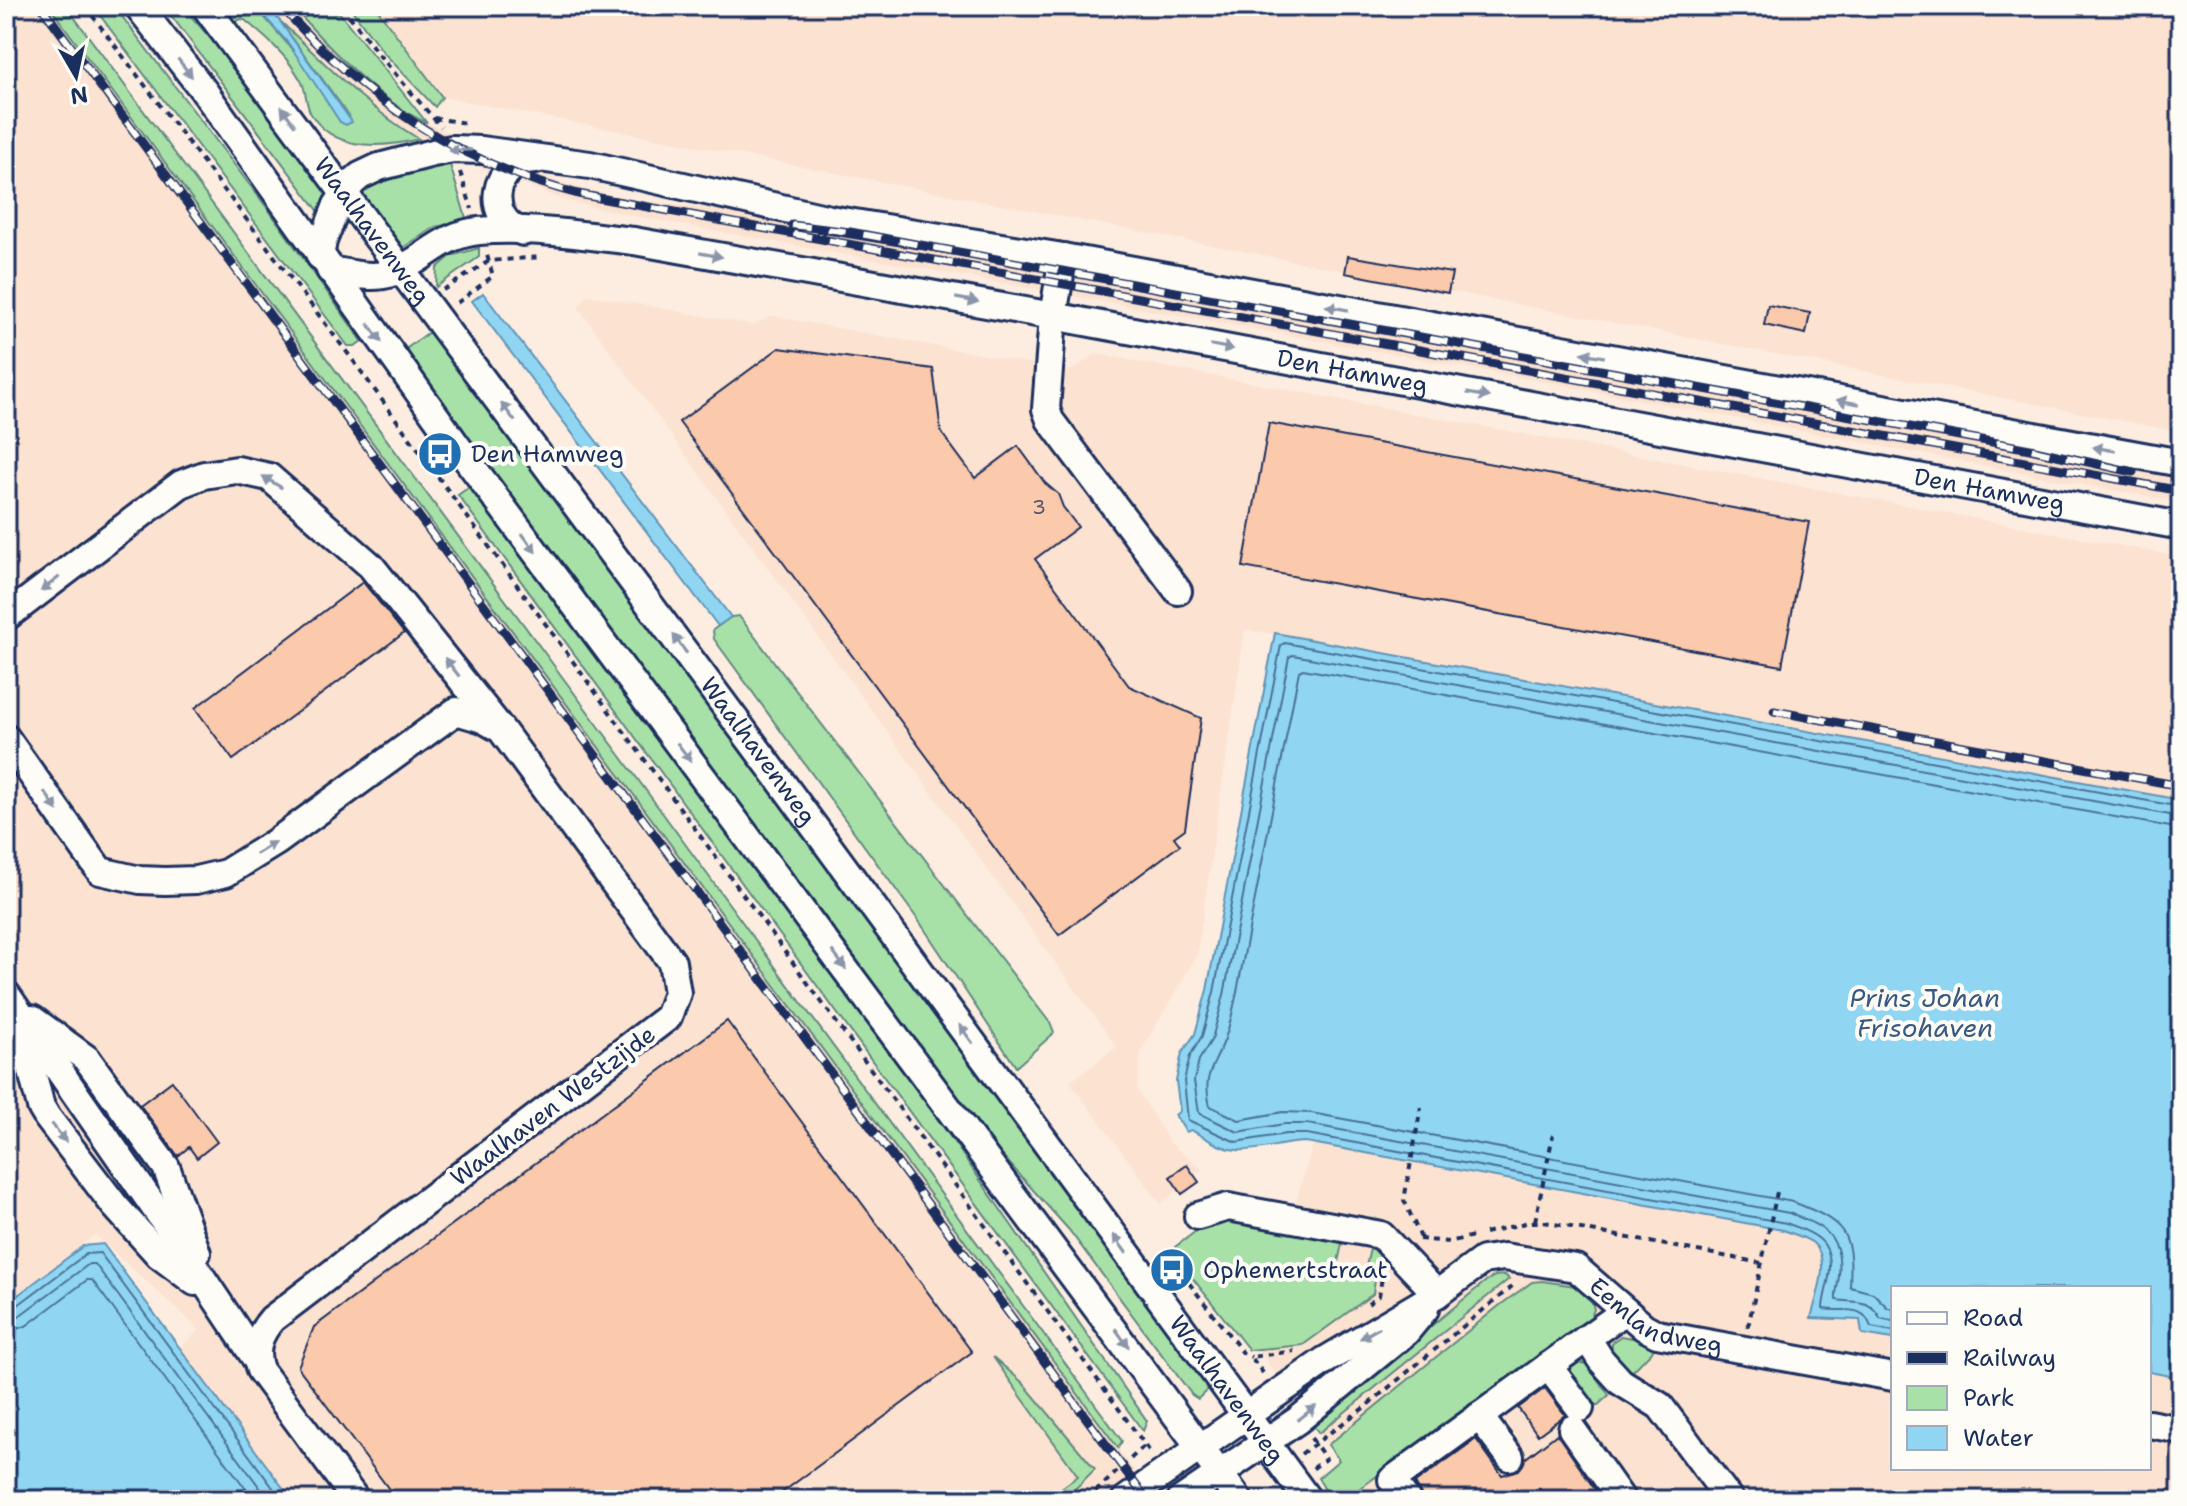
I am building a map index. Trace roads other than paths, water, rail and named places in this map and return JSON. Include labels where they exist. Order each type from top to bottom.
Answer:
[{"type":"street","points":[[138,6],[204,91],[325,263],[587,621],[1239,1500]]},
{"type":"street","name":"Waalhavenweg","points":[[205,6],[787,788],[1308,1500]]},
{"type":"street","points":[[311,148],[344,163],[379,167]]},
{"type":"street","points":[[325,263],[327,228],[345,191],[360,176],[379,167],[452,149],[481,150],[566,162],[830,219],[1063,257],[2181,463]]},
{"type":"street","points":[[523,232],[510,225],[500,211],[500,180],[518,162],[566,162]]},
{"type":"street","name":"Den Hamweg","points":[[325,263],[365,276],[390,274],[448,238],[479,231],[634,241],[2181,526]]},
{"type":"street","points":[[1063,257],[1053,316],[1046,409],[1050,420],[1178,591]]},
{"type":"street","name":"Waalhaven Westzijde","points":[[6,617],[181,484],[204,475],[237,470],[269,477],[371,566],[500,728],[672,962],[677,993],[668,1017],[272,1319],[263,1329],[256,1359]]},
{"type":"street","points":[[6,738],[100,871],[140,880],[196,880],[226,873],[276,842],[456,711],[500,728]]},
{"type":"street","points":[[11,1000],[41,1107],[47,1117],[115,1206],[159,1255],[211,1294]]},
{"type":"street","points":[[11,1000],[173,1234],[256,1359],[260,1370],[356,1500]]},
{"type":"street","points":[[1198,1216],[1228,1207],[1381,1235],[1437,1294]]},
{"type":"street","name":"Eemlandweg","points":[[1201,1446],[1342,1349],[1437,1294],[1483,1260],[1504,1257],[1576,1268],[1657,1334],[1891,1377]]},
{"type":"street","name":"Eemlandweg","points":[[1219,1473],[1307,1413],[1406,1332],[1437,1294]]},
{"type":"street","points":[[1407,1500],[1392,1480],[1625,1311]]},
{"type":"street","points":[[1587,1338],[1621,1382],[1660,1406],[1730,1500]]},
{"type":"street","points":[[1548,1366],[1622,1500]]},
{"type":"street","points":[[1479,1416],[1510,1457]]},
{"type":"street","points":[[2151,1424],[2181,1430]]},
{"type":"street","points":[[1125,1500],[1201,1446]]},
{"type":"street","points":[[1181,1500],[1219,1473]]},
{"type":"water","points":[[255,6],[267,6],[279,20],[352,122],[346,125],[340,122],[289,44]]},
{"type":"water","points":[[483,293],[731,617],[718,626],[472,301]]},
{"type":"water","name":"Prins Johan Frisohaven","points":[[1275,633],[2181,800],[2181,1378],[2151,1372],[2151,1286],[1891,1286],[1891,1339],[1862,1334],[1860,1320],[1811,1318],[1821,1279],[1819,1250],[1803,1237],[1783,1230],[1306,1142],[1254,1150],[1231,1149],[1191,1130],[1186,1132],[1175,1115],[1180,1111],[1176,1081],[1182,1053],[1195,1034],[1207,990]]},
{"type":"water","points":[[103,1244],[292,1500],[6,1500],[6,1304],[83,1246]]},
{"type":"railway","points":[[41,6],[1147,1500]]},
{"type":"railway","points":[[281,6],[345,71],[415,123],[492,164],[578,194],[2181,491]]},
{"type":"railway","points":[[792,225],[850,232],[2030,449],[2133,472]]},
{"type":"railway","points":[[1774,711],[2181,786]]},
{"type":"place","name":"Den Hamweg","points":[[440,454]]},
{"type":"place","name":"Ophemertstraat","points":[[1172,1270]]}]
